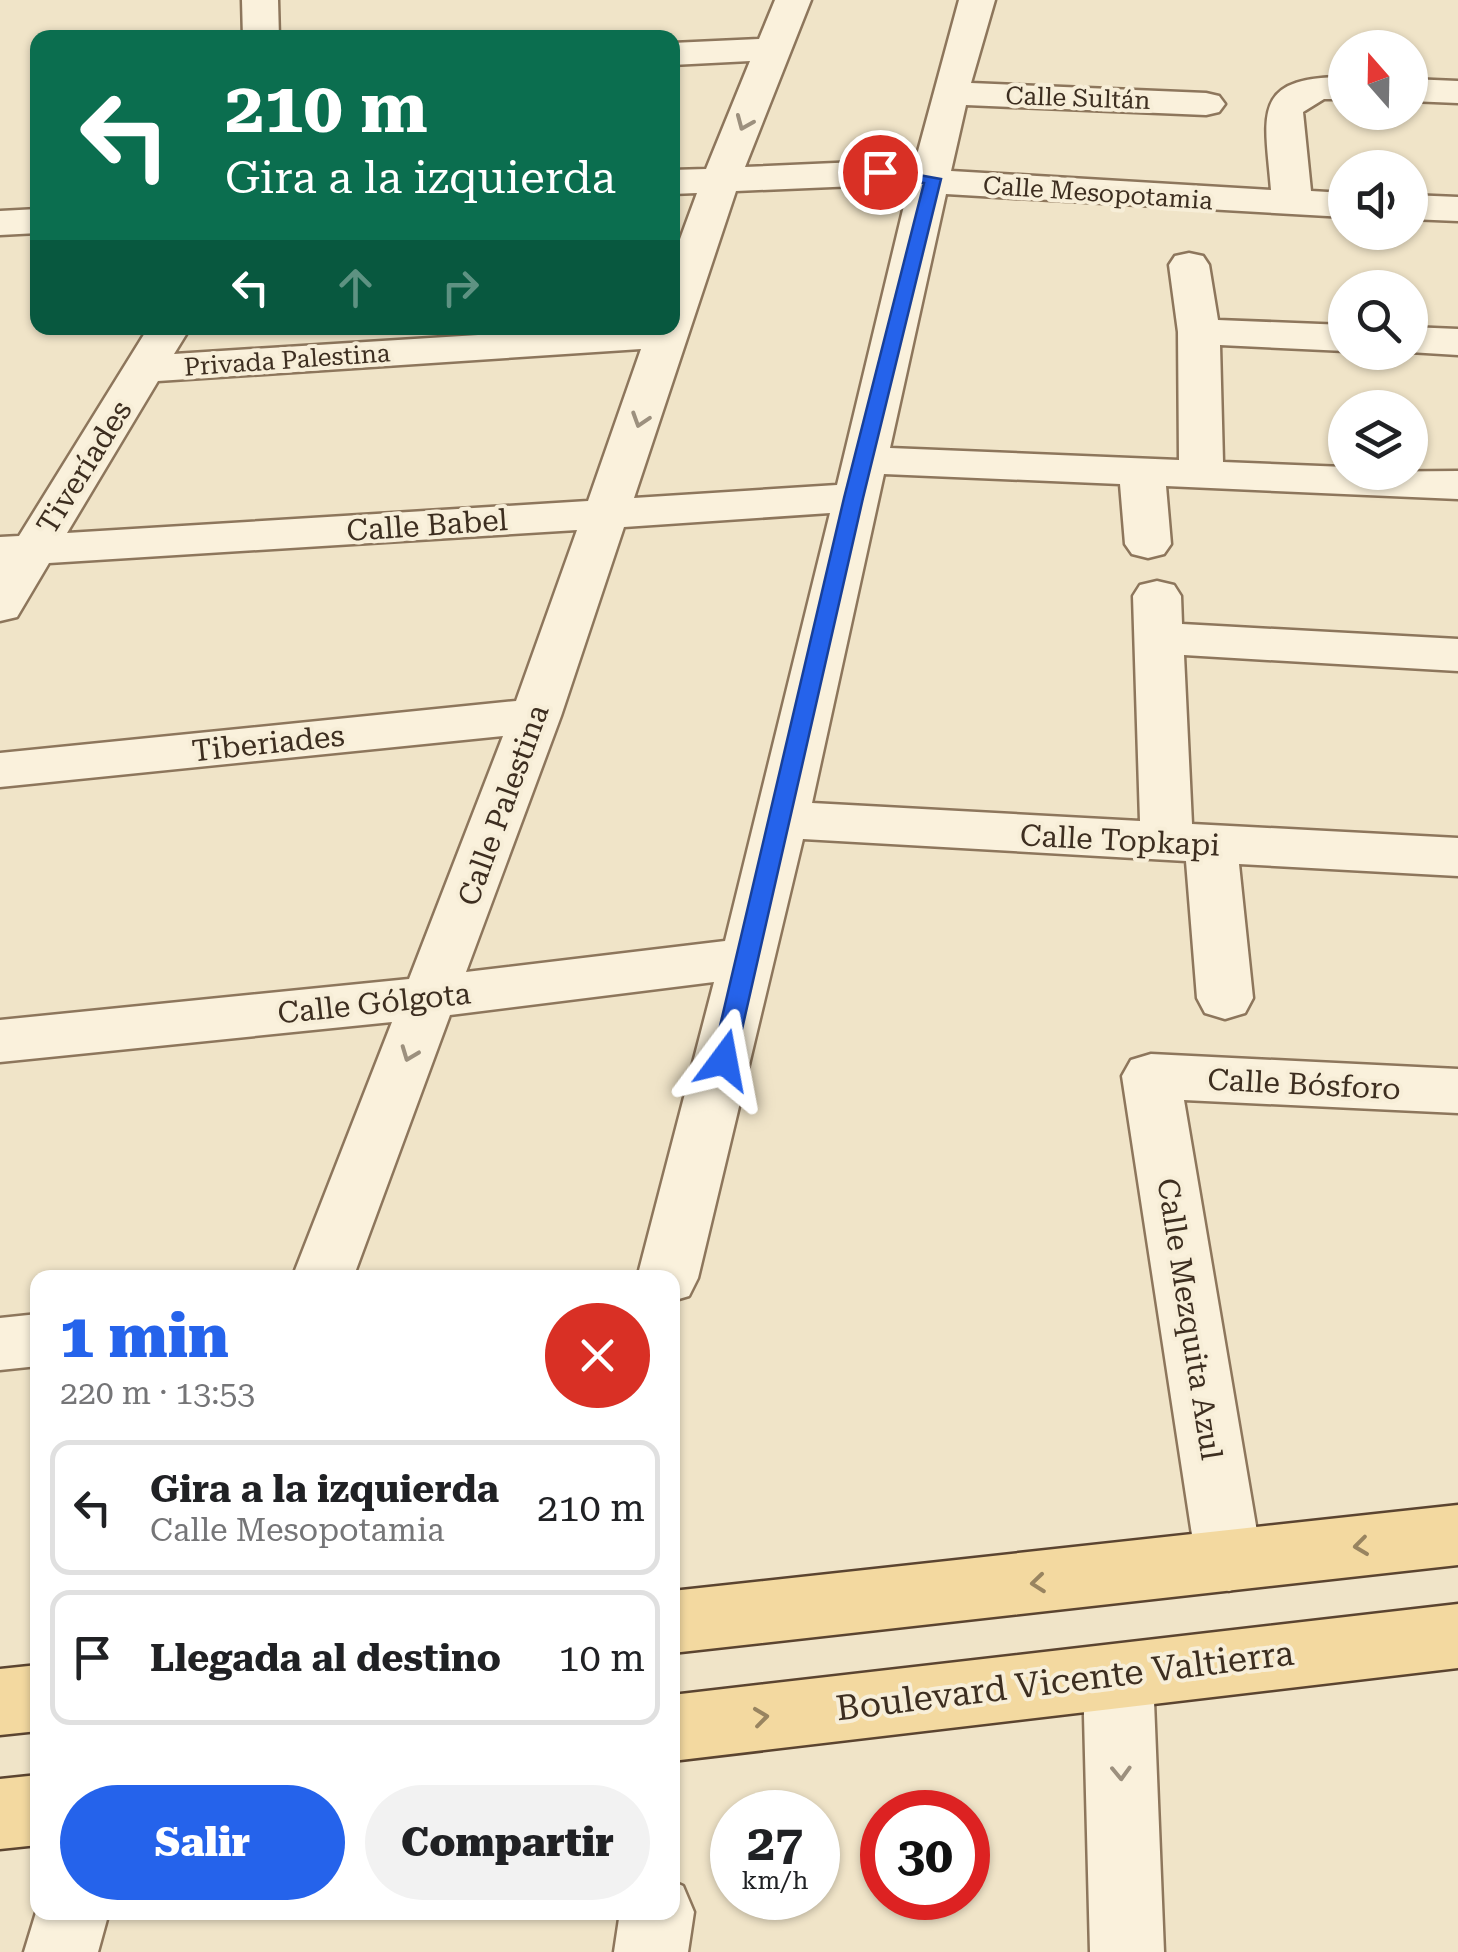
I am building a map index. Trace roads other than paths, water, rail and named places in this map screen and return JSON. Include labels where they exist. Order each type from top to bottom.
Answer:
[{"type":"main road","points":[[680,1621],[1458,1535]]},
{"type":"main road","name":"Boulevard Vicente Valtierra","points":[[680,1727],[1458,1636]]},
{"type":"main road","points":[[0,1702],[30,1699]]},
{"type":"main road","points":[[0,1814],[30,1811]]},
{"type":"street","points":[[260,0],[261,30]]},
{"type":"street","name":"Calle Palestina","points":[[680,298],[720,179],[793,0]]},
{"type":"street","points":[[669,1270],[782,820],[858,479],[933,179],[950,93],[976,0]]},
{"type":"street","points":[[680,54],[776,49]]},
{"type":"street","points":[[1292,203],[1284,112],[1297,93],[1328,89]]},
{"type":"street","points":[[1428,91],[1458,92]]},
{"type":"street","name":"Calle Sultán","points":[[950,93],[1206,104]]},
{"type":"street","name":"Calle Mesopotamia","points":[[680,182],[880,172],[983,187],[1328,204]]},
{"type":"street","points":[[1428,208],[1458,209]]},
{"type":"street","points":[[0,223],[30,221]]},
{"type":"street","points":[[1189,264],[1198,332],[1201,474]]},
{"type":"street","points":[[1198,332],[1328,337]]},
{"type":"street","name":"Tiveríades","points":[[0,606],[16,551],[146,368],[164,335]]},
{"type":"street","name":"Privada Palestina","points":[[146,368],[578,335]]},
{"type":"street","name":"Calle Palestina","points":[[325,1270],[536,716],[668,335]]},
{"type":"street","points":[[1428,341],[1458,342]]},
{"type":"street","points":[[1142,472],[1148,544]]},
{"type":"street","name":"Calle Babel","points":[[16,551],[609,514],[858,479],[1142,472],[1458,485]]},
{"type":"street","points":[[1225,998],[1189,844],[1158,617],[1458,655]]},
{"type":"street","name":"Tiberiades","points":[[0,770],[536,716]]},
{"type":"street","name":"Calle Topkapi","points":[[782,820],[1458,858]]},
{"type":"street","name":"Calle Gólgota","points":[[0,1042],[431,998],[747,958]]},
{"type":"street","name":"Calle Bósforo","points":[[1151,1076],[1458,1091]]},
{"type":"street","name":"Calle Mezquita Azul","points":[[1151,1076],[1229,1562]]},
{"type":"street","points":[[0,1344],[30,1341]]},
{"type":"street","points":[[1118,1676],[1127,1952]]},
{"type":"street","points":[[61,1952],[70,1920]]},
{"type":"street","points":[[652,1952],[656,1920]]}]
